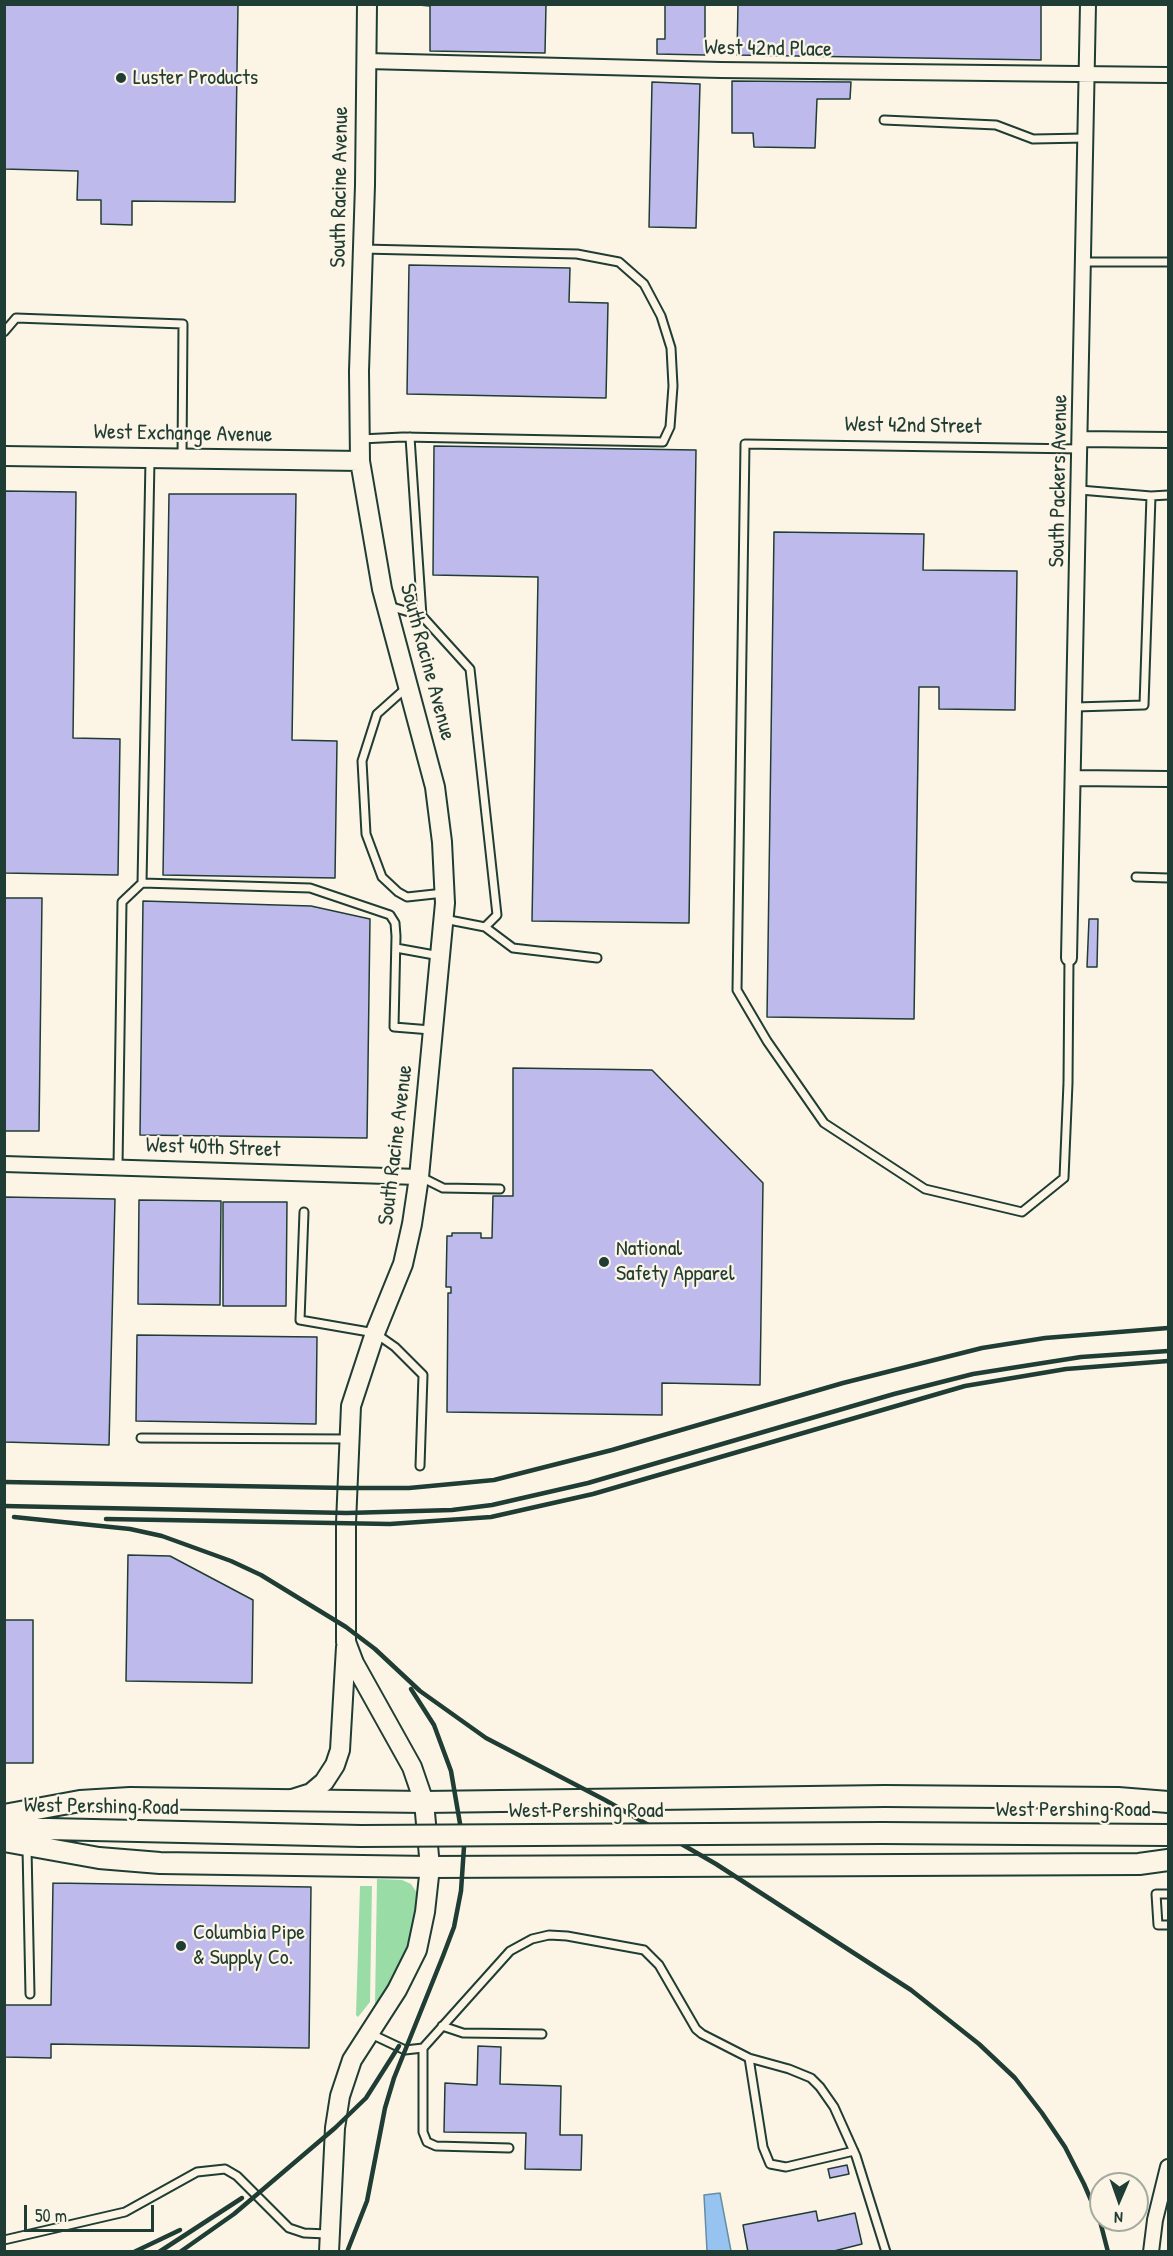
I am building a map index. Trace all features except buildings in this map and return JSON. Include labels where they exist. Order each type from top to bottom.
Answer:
[{"type":"main road","points":[[4,1815],[80,1801],[130,1798],[424,1802],[885,1796],[1118,1798],[1168,1803]]},
{"type":"main road","name":"West Pershing Road","points":[[4,1828],[361,1836],[882,1833],[1168,1835]]},
{"type":"main road","points":[[4,1841],[99,1858],[160,1863],[430,1867],[1139,1864],[1168,1860]]},
{"type":"street","name":"South Racine Avenue","points":[[330,2243],[335,2128],[340,2096],[352,2060],[397,1990],[417,1950],[425,1912],[430,1867],[424,1802],[412,1767],[354,1663],[346,1642],[351,1406],[375,1333],[403,1264],[419,1177],[444,893],[442,842],[435,787],[386,605],[370,532],[360,461],[359,371],[367,4]]},
{"type":"street","name":"South Packers Avenue","points":[[1069,958],[1088,4]]},
{"type":"street","name":"West 42nd Place","points":[[367,61],[721,70],[1168,75]]},
{"type":"street","name":"West 42nd Street","points":[[1081,444],[1168,440]]},
{"type":"street","name":"West Exchange Avenue","points":[[4,456],[360,461]]},
{"type":"street","points":[[1074,778],[1168,779]]},
{"type":"street","name":"West 40th Street","points":[[4,1164],[419,1177]]},
{"type":"street","points":[[288,1800],[311,1793],[324,1782],[335,1765],[340,1750],[346,1642]]},
{"type":"street","points":[[1151,2252],[1155,2220],[1168,2167]]},
{"type":"lane","points":[[884,120],[996,125],[1034,139],[1086,138]]},
{"type":"lane","points":[[360,439],[410,437],[663,442],[670,427],[673,386],[671,348],[661,315],[644,284],[619,262],[604,257],[577,254],[363,249]]},
{"type":"lane","points":[[1084,262],[1168,262]]},
{"type":"lane","points":[[4,332],[16,318],[183,324],[182,458]]},
{"type":"lane","points":[[410,437],[422,616]]},
{"type":"lane","name":"West 42nd Street","points":[[1069,958],[1068,1083],[1064,1178],[1022,1212],[925,1189],[824,1123],[767,1041],[737,990],[745,444],[1081,444]]},
{"type":"lane","points":[[142,883],[150,458]]},
{"type":"lane","points":[[1080,490],[1151,496],[1168,495]]},
{"type":"lane","points":[[1075,707],[1144,705],[1151,496]]},
{"type":"lane","points":[[386,605],[422,616],[470,669],[497,915],[485,927]]},
{"type":"lane","points":[[408,687],[377,714],[362,761],[366,834],[382,877],[398,892],[407,897],[444,893]]},
{"type":"lane","points":[[1136,877],[1168,878]]},
{"type":"lane","points":[[118,1166],[122,902],[142,883],[310,888],[390,915],[395,923],[396,948],[394,1027],[433,1030]]},
{"type":"lane","points":[[443,919],[485,927],[513,948],[597,958]]},
{"type":"lane","points":[[396,948],[440,956]]},
{"type":"lane","points":[[419,1177],[442,1188],[500,1189]]},
{"type":"lane","points":[[304,1212],[300,1320],[375,1333],[395,1347],[423,1375],[420,1467]]},
{"type":"lane","points":[[141,1438],[349,1439]]},
{"type":"lane","points":[[27,1845],[30,1994]]},
{"type":"lane","points":[[1168,1894],[1156,1894],[1158,1924],[1168,1925]]},
{"type":"lane","points":[[508,2148],[436,2146],[427,2142],[423,2132],[423,2048],[516,1946],[549,1935],[567,1936],[644,1950],[659,1965],[696,2029],[715,2043],[749,2058],[789,2069],[811,2078],[834,2107],[854,2151],[886,2252]]},
{"type":"lane","points":[[442,2026],[463,2032],[542,2034]]},
{"type":"lane","points":[[369,2032],[405,2050],[423,2048]]},
{"type":"lane","points":[[749,2058],[763,2147],[770,2164],[786,2167],[854,2151]]},
{"type":"lane","points":[[4,2240],[125,2212],[197,2172],[225,2169],[237,2176],[289,2228],[330,2243]]},
{"type":"green space","points":[[377,1879],[402,1880],[411,1884],[417,1893],[419,1906],[415,1932],[389,1989],[375,2007]]},
{"type":"green space","points":[[360,1886],[372,1886],[370,2002],[358,2017],[356,2015]]},
{"type":"water","points":[[720,2193],[731,2251],[707,2251],[704,2195]]},
{"type":"railway","points":[[4,1482],[409,1488],[494,1480],[612,1450],[843,1383],[982,1348],[1045,1338],[1168,1328]]},
{"type":"railway","points":[[4,1506],[347,1513],[452,1510],[492,1505],[588,1483],[894,1394],[973,1374],[1081,1357],[1168,1351]]},
{"type":"railway","points":[[106,1519],[390,1524],[491,1517],[593,1494],[965,1386],[1066,1369],[1168,1361]]},
{"type":"railway","points":[[14,1517],[130,1529],[162,1536],[231,1561],[261,1575],[346,1627],[375,1649],[420,1691],[486,1738],[605,1800],[716,1864],[911,1990],[979,2044],[1015,2078],[1042,2113],[1065,2147],[1084,2184],[1100,2221],[1108,2252]]},
{"type":"railway","points":[[347,2252],[367,2201],[385,2108],[394,2078],[454,1927],[461,1891],[464,1847],[451,1771],[434,1725],[411,1689]]},
{"type":"railway","points":[[180,2252],[234,2214],[335,2128],[366,2098],[399,2046]]},
{"type":"railway","points":[[159,2252],[242,2198]]},
{"type":"railway","points":[[134,2252],[180,2230]]},
{"type":"place","name":"Luster Products","points":[[121,78]]},
{"type":"place","name":"National Safety Apparel","points":[[604,1262]]},
{"type":"place","name":"Columbia Pipe & Supply Co.","points":[[181,1946]]}]
